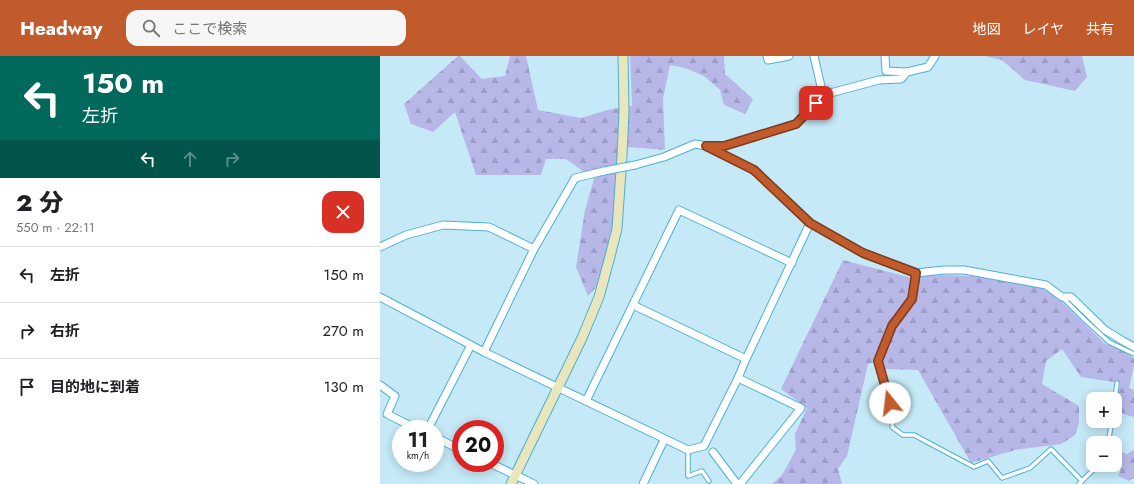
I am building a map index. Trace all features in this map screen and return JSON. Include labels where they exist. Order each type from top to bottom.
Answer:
[{"type":"street","points":[[511,484],[582,338],[599,297],[617,229],[624,111],[624,56]]},
{"type":"street","points":[[767,56],[768,60],[789,56]]},
{"type":"street","points":[[814,56],[823,96]]},
{"type":"street","points":[[885,56],[886,71],[907,72],[928,66],[935,56]]},
{"type":"street","points":[[484,352],[534,249],[574,178],[636,165],[664,157],[695,144],[706,146],[724,146],[796,124],[823,96],[879,80],[901,79],[907,72]]},
{"type":"street","points":[[706,146],[754,170],[810,223],[863,253],[916,273],[944,270],[964,270],[1046,285],[1062,297],[1072,298],[1105,330],[1134,347]]},
{"type":"street","points":[[586,401],[679,210],[792,263]]},
{"type":"street","points":[[380,296],[484,352],[664,440],[688,450],[704,446],[738,378],[810,223]]},
{"type":"street","points":[[380,247],[406,235],[443,225],[488,227],[534,249]]},
{"type":"street","points":[[633,305],[746,359]]},
{"type":"street","points":[[432,420],[470,345]]},
{"type":"street","points":[[713,452],[738,484],[801,408],[738,378]]},
{"type":"street","points":[[380,385],[395,396],[388,414],[400,420]]},
{"type":"street","points":[[643,484],[664,440]]},
{"type":"street","points":[[504,470],[534,484]]},
{"type":"lane","points":[[916,273],[912,299],[892,326],[878,361],[894,416],[892,427],[903,435],[914,435],[974,467],[988,461],[1002,478],[1030,468],[1051,449],[1080,483],[1091,472]]},
{"type":"lane","points":[[1062,297],[1110,342],[1134,354]]},
{"type":"lane","points":[[1116,392],[1117,383]]},
{"type":"lane","points":[[688,450],[688,476],[702,471],[709,480]]},
{"type":"green space","points":[[458,56],[460,56],[482,79],[505,76],[510,56],[526,56],[538,110],[581,118],[607,110],[632,106],[630,56],[724,56],[725,74],[753,99],[745,114],[724,105],[720,90],[704,76],[685,68],[670,65],[663,99],[665,150],[618,146],[614,220],[599,284],[588,296],[576,267],[585,210],[594,179],[566,159],[546,159],[541,175],[476,175],[455,112],[433,132],[411,124],[404,104]]},
{"type":"green space","points":[[985,56],[1082,56],[1087,77],[1075,91],[1025,80],[1002,60]]},
{"type":"green space","points":[[843,260],[908,277],[942,275],[972,276],[1040,287],[1058,298],[1104,343],[1129,354],[1134,359],[1129,388],[1134,390],[1134,417],[1122,414],[1122,392],[1119,392],[1120,383],[1081,377],[1062,349],[1046,361],[1042,384],[1079,406],[1079,423],[1075,435],[1061,444],[1015,450],[971,463],[918,370],[884,369],[882,360],[868,364],[847,456],[838,469],[842,484],[772,484],[782,475],[796,450],[795,434],[807,408],[781,389]]},
{"type":"green space","points":[[1134,450],[1134,478],[1129,481],[1118,476],[1120,472],[1122,472],[1122,452],[1127,454]]},
{"type":"route","points":[[816,103],[796,124],[724,146],[706,146],[754,170],[810,223],[863,253],[888,264],[916,273],[912,299],[892,326],[878,361],[890,403]]}]
